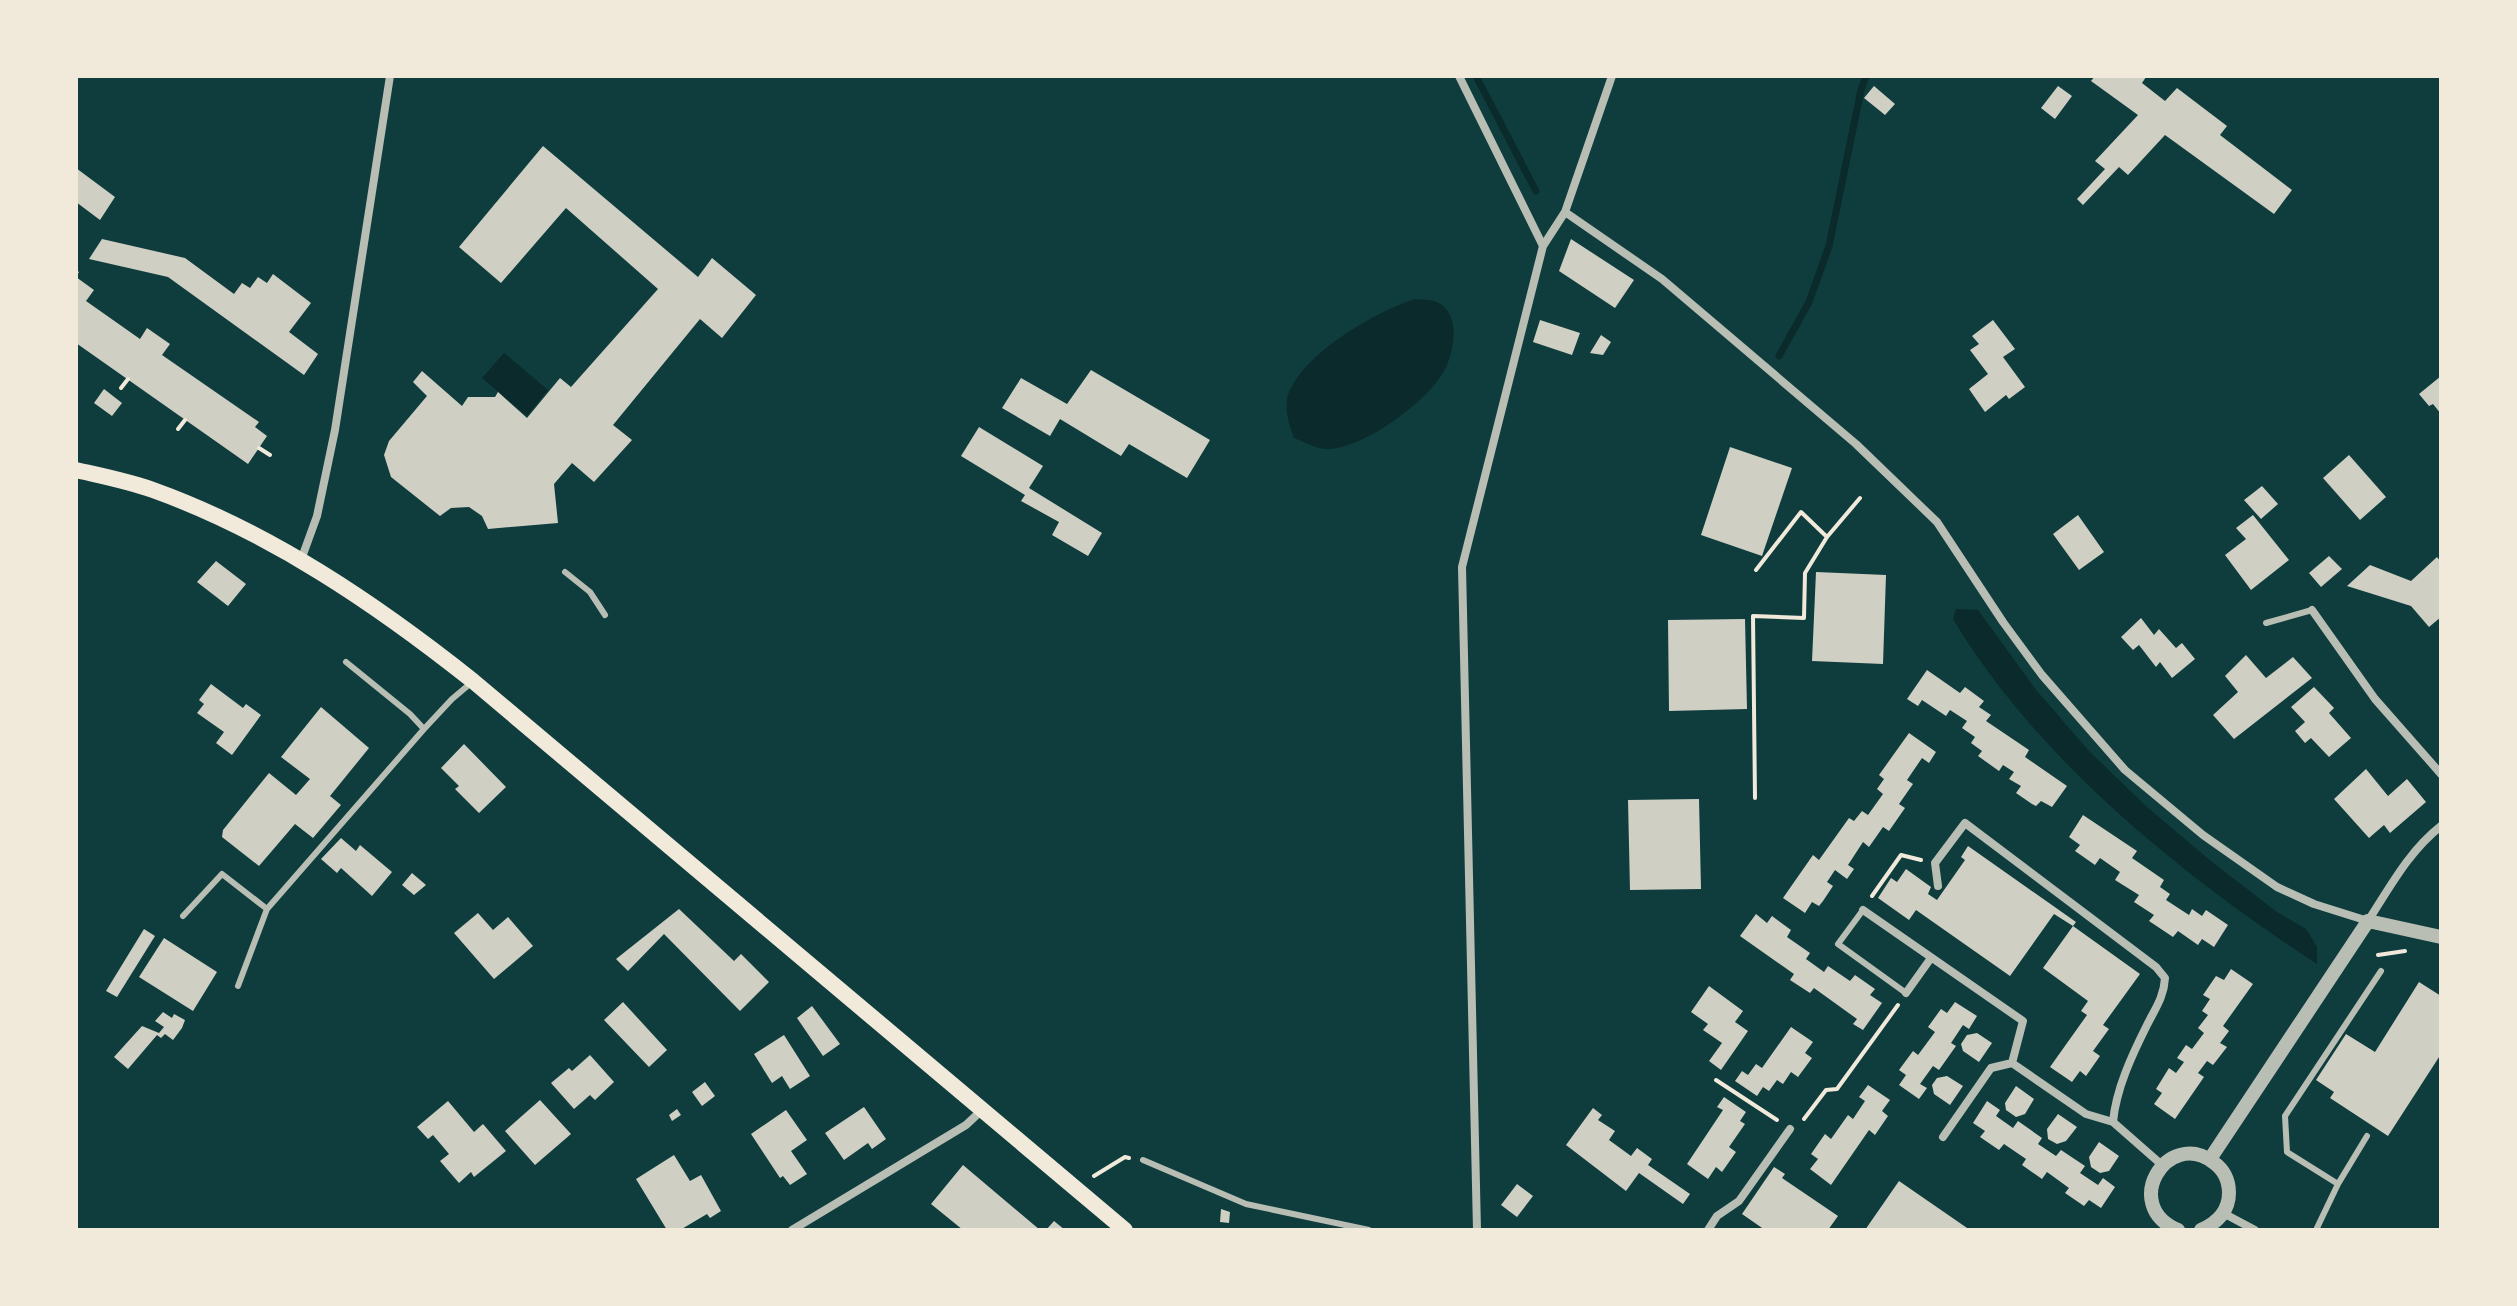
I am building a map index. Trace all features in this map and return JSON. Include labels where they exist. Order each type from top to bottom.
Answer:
[{"type":"main road","points":[[76,470],[153,490],[239,529],[301,560],[370,604],[473,681],[1125,1230]]},
{"type":"street","points":[[301,560],[317,516],[335,430],[390,76]]},
{"type":"street","points":[[1459,76],[1543,246]]},
{"type":"street","points":[[1477,1230],[1462,567],[1543,246],[1565,212],[1612,76]]},
{"type":"street","points":[[1565,212],[1662,279],[1856,444],[1937,522],[2042,675],[2125,770],[2203,835],[2267,881],[2314,904],[2368,921],[2441,937]]},
{"type":"street","points":[[2312,610],[2375,699],[2441,774]]},
{"type":"street","points":[[1938,886],[1935,863],[1965,823],[2156,967],[2165,978],[2165,992],[2146,1027],[2115,1101],[2113,1122]]},
{"type":"street","points":[[2210,1159],[2241,1117],[2405,863],[2441,826]]},
{"type":"street","points":[[1863,910],[2023,1021],[2012,1063]]},
{"type":"street","points":[[1906,993],[1931,958]]},
{"type":"street","points":[[1943,1137],[1991,1068],[2012,1063],[2086,1114],[2113,1122],[2162,1165]]},
{"type":"street","points":[[792,1230],[966,1125],[983,1110]]},
{"type":"street","points":[[1708,1230],[1717,1216],[1739,1201],[1790,1129]]},
{"type":"street","points":[[2170,1229],[2152,1204],[2154,1177],[2162,1165],[2180,1155],[2200,1155],[2210,1159],[2226,1178],[2228,1202],[2213,1225],[2201,1230]]},
{"type":"street","points":[[2223,1213],[2255,1230]]},
{"type":"lane","points":[[565,572],[590,592],[605,615]]},
{"type":"lane","points":[[2266,623],[2312,610]]},
{"type":"lane","points":[[346,662],[424,729]]},
{"type":"lane","points":[[238,986],[267,909],[424,729],[473,681]]},
{"type":"lane","points":[[183,916],[222,874],[267,909]]},
{"type":"lane","points":[[1863,910],[1838,944],[1906,993]]},
{"type":"lane","points":[[2338,1184],[2287,1152],[2285,1116],[2381,971]]},
{"type":"lane","points":[[2316,1230],[2338,1184],[2367,1136]]},
{"type":"lane","points":[[1143,1160],[1246,1204],[1369,1230]]},
{"type":"path","points":[[121,388],[128,379]]},
{"type":"path","points":[[178,429],[185,420]]},
{"type":"path","points":[[259,448],[270,455]]},
{"type":"path","points":[[1755,798],[1753,616],[1804,618],[1805,573],[1827,537],[1860,498]]},
{"type":"path","points":[[1756,570],[1801,512],[1827,537]]},
{"type":"path","points":[[1863,910],[1901,855],[1935,863]]},
{"type":"path","points":[[2371,960],[2390,951],[2416,952]]},
{"type":"path","points":[[1716,1080],[1790,1129],[1800,1124],[1826,1090],[1837,1089],[1906,993]]},
{"type":"path","points":[[1094,1176],[1125,1157],[1143,1160]]},
{"type":"water","points":[[1415,299],[1432,300],[1443,306],[1449,313],[1454,332],[1444,371],[1424,396],[1376,432],[1344,446],[1325,449],[1294,438],[1288,416],[1288,395],[1309,364],[1361,324]]},
{"type":"water","points":[[504,353],[548,390],[527,416],[482,378]]},
{"type":"water","points":[[1956,609],[1978,610],[2037,691],[2089,751],[2147,807],[2277,912],[2306,929],[2317,947],[2317,964],[2164,853],[2069,766],[1987,670],[1953,619]]},
{"type":"building","points":[[2095,76],[2144,76],[2142,83],[2165,101],[2177,88],[2227,126],[2220,135],[2292,190],[2274,214],[2165,135],[2128,175],[2119,167],[2083,205],[2077,199],[2105,169],[2095,161],[2138,115],[2091,81]]},
{"type":"building","points":[[1874,86],[1895,104],[1885,115],[1864,98]]},
{"type":"building","points":[[2058,86],[2072,96],[2055,119],[2041,108]]},
{"type":"building","points":[[543,146],[698,277],[712,258],[756,295],[722,338],[700,319],[613,425],[632,440],[594,482],[572,463],[554,484],[558,523],[488,529],[482,516],[469,507],[451,508],[440,516],[391,477],[384,455],[389,441],[427,396],[413,382],[422,371],[462,406],[468,397],[495,397],[498,392],[527,418],[560,378],[571,387],[658,289],[566,208],[501,283],[459,247]]},
{"type":"building","points":[[76,168],[115,197],[100,220],[76,202]]},
{"type":"building","points":[[102,239],[185,258],[234,294],[242,283],[250,288],[258,277],[267,283],[273,274],[311,303],[289,332],[318,354],[304,375],[168,277],[89,259]]},
{"type":"building","points":[[1571,239],[1634,280],[1615,308],[1559,271]]},
{"type":"building","points":[[76,277],[94,290],[86,301],[140,339],[147,328],[170,344],[162,355],[259,422],[255,427],[267,436],[248,464],[76,343]]},
{"type":"building","points":[[1540,320],[1580,333],[1572,355],[1533,342]]},
{"type":"building","points":[[1993,320],[2015,349],[2003,357],[2025,387],[2009,399],[2006,395],[1985,412],[1969,389],[1988,374],[1970,350],[1979,344],[1972,336]]},
{"type":"building","points":[[1601,335],[1611,342],[1603,355],[1590,353]]},
{"type":"building","points":[[1091,370],[1210,440],[1187,478],[1129,444],[1121,456],[1060,419],[1050,436],[1002,408],[1021,378],[1067,404]]},
{"type":"building","points":[[2441,376],[2441,414],[2419,394]]},
{"type":"building","points":[[104,389],[122,403],[112,416],[94,403]]},
{"type":"building","points":[[979,427],[1043,466],[1029,488],[1102,533],[1088,556],[1052,535],[1059,522],[1021,501],[1025,495],[961,456]]},
{"type":"building","points":[[1730,447],[1792,468],[1762,556],[1701,535]]},
{"type":"building","points":[[2349,455],[2386,497],[2360,520],[2323,478]]},
{"type":"building","points":[[2262,486],[2278,504],[2261,519],[2244,500]]},
{"type":"building","points":[[2078,515],[2104,552],[2079,570],[2053,534]]},
{"type":"building","points":[[2253,515],[2289,560],[2251,590],[2225,555],[2246,539],[2236,528]]},
{"type":"building","points":[[2329,556],[2342,569],[2321,587],[2309,573]]},
{"type":"building","points":[[2437,557],[2441,562],[2441,617],[2429,627],[2411,606],[2347,586],[2370,565],[2411,581]]},
{"type":"building","points":[[216,561],[246,584],[228,606],[197,582]]},
{"type":"building","points":[[1816,572],[1886,575],[1883,664],[1812,661]]},
{"type":"building","points":[[2141,618],[2154,635],[2159,629],[2176,648],[2182,643],[2195,659],[2172,678],[2160,662],[2156,667],[2139,645],[2133,650],[2121,637]]},
{"type":"building","points":[[1745,619],[1747,709],[1669,711],[1668,620]]},
{"type":"building","points":[[2246,655],[2266,678],[2293,657],[2312,678],[2234,739],[2213,715],[2238,692],[2225,676]]},
{"type":"building","points":[[1927,670],[1960,693],[1965,687],[1984,701],[1979,707],[1991,715],[1986,721],[2029,750],[2025,757],[2067,786],[2052,807],[2041,801],[2036,806],[2016,793],[2021,786],[2009,779],[2014,772],[2003,765],[1999,771],[1978,756],[1982,751],[1971,743],[1975,737],[1962,728],[1967,721],[1950,710],[1946,716],[1922,700],[1918,706],[1907,699]]},
{"type":"building","points":[[211,684],[243,708],[246,704],[261,715],[232,755],[216,743],[224,732],[197,713],[204,704],[199,700]]},
{"type":"building","points":[[2314,687],[2334,708],[2329,713],[2351,738],[2329,757],[2311,738],[2305,743],[2295,731],[2305,722],[2291,707]]},
{"type":"building","points":[[321,707],[369,748],[330,796],[341,805],[313,838],[295,824],[259,866],[222,837],[223,830],[269,773],[296,795],[310,779],[281,757]]},
{"type":"building","points":[[1909,733],[1936,752],[1929,763],[1922,758],[1907,780],[1913,784],[1899,804],[1905,808],[1889,831],[1883,827],[1869,847],[1863,842],[1848,865],[1854,869],[1847,879],[1835,870],[1827,882],[1833,886],[1823,901],[1819,906],[1812,902],[1805,913],[1783,898],[1813,855],[1819,860],[1849,818],[1854,821],[1862,811],[1868,815],[1883,794],[1877,789],[1884,779],[1879,775]]},
{"type":"building","points":[[464,744],[506,787],[479,813],[455,789],[459,786],[441,768]]},
{"type":"building","points":[[2366,769],[2388,796],[2407,779],[2426,802],[2390,833],[2384,825],[2369,838],[2334,799]]},
{"type":"building","points":[[1699,799],[1701,889],[1630,890],[1628,800]]},
{"type":"building","points":[[2083,815],[2137,851],[2132,858],[2164,880],[2160,887],[2170,894],[2166,900],[2189,915],[2192,909],[2202,916],[2206,910],[2228,925],[2214,947],[2202,939],[2198,945],[2178,931],[2173,937],[2149,921],[2154,915],[2134,902],[2139,895],[2115,880],[2120,872],[2100,858],[2095,865],[2075,851],[2080,845],[2069,837]]},
{"type":"building","points":[[341,838],[356,851],[360,845],[392,872],[372,896],[341,868],[337,873],[321,859]]},
{"type":"building","points":[[1968,846],[2076,922],[2073,926],[2054,914],[2010,976],[1916,910],[1909,920],[1878,898],[1891,878],[1897,882],[1906,869],[1931,887],[1928,894],[1937,900],[1965,860],[1961,857]]},
{"type":"building","points":[[412,873],[426,885],[414,895],[402,885]]},
{"type":"building","points":[[679,909],[734,961],[741,954],[769,982],[740,1011],[664,934],[628,971],[616,959]]},
{"type":"building","points":[[478,913],[493,930],[508,917],[533,946],[494,979],[454,933]]},
{"type":"building","points":[[1756,914],[1767,923],[1772,916],[1791,930],[1787,937],[1810,953],[1806,959],[1824,972],[1828,966],[1850,981],[1855,975],[1875,989],[1870,995],[1882,1003],[1863,1030],[1853,1024],[1857,1019],[1814,988],[1810,993],[1790,980],[1794,974],[1740,936]]},
{"type":"building","points":[[2073,926],[2140,974],[2103,1025],[2109,1029],[2093,1051],[2100,1056],[2086,1076],[2080,1071],[2072,1082],[2050,1067],[2087,1015],[2081,1011],[2088,1001],[2043,968]]},
{"type":"building","points":[[144,929],[155,936],[117,997],[106,991]]},
{"type":"building","points":[[164,938],[217,972],[193,1011],[139,977]]},
{"type":"building","points":[[2231,969],[2253,984],[2223,1026],[2229,1031],[2220,1043],[2227,1047],[2213,1065],[2207,1061],[2198,1073],[2204,1077],[2175,1119],[2154,1104],[2162,1093],[2156,1089],[2169,1068],[2176,1073],[2184,1062],[2177,1058],[2186,1045],[2192,1049],[2204,1033],[2198,1028],[2208,1015],[2202,1011],[2210,999],[2203,995],[2216,976],[2224,980]]},
{"type":"building","points":[[2419,982],[2441,996],[2441,1054],[2388,1136],[2330,1098],[2334,1092],[2316,1080],[2346,1034],[2375,1052]]},
{"type":"building","points":[[1709,986],[1743,1011],[1735,1022],[1748,1031],[1721,1070],[1709,1061],[1722,1043],[1703,1030],[1708,1024],[1691,1012]]},
{"type":"building","points":[[623,1002],[667,1050],[649,1067],[604,1020]]},
{"type":"building","points":[[1955,1002],[1977,1016],[1969,1029],[1963,1025],[1951,1043],[1956,1046],[1939,1070],[1933,1066],[1920,1084],[1927,1088],[1919,1099],[1899,1085],[1906,1075],[1899,1070],[1913,1051],[1918,1055],[1935,1032],[1928,1027],[1941,1009],[1947,1013]]},
{"type":"building","points":[[812,1006],[840,1044],[823,1056],[797,1018]]},
{"type":"building","points":[[163,1012],[172,1018],[174,1014],[185,1020],[182,1028],[173,1040],[165,1034],[161,1038],[157,1035],[128,1069],[114,1057],[142,1026],[159,1033],[164,1027],[155,1021]]},
{"type":"building","points":[[1791,1027],[1813,1042],[1805,1053],[1812,1058],[1798,1077],[1791,1072],[1783,1084],[1777,1080],[1769,1091],[1763,1087],[1757,1096],[1735,1081],[1742,1071],[1748,1075],[1756,1064],[1762,1068]]},
{"type":"building","points":[[1977,1033],[1992,1043],[1979,1062],[1963,1051],[1961,1044],[1967,1035]]},
{"type":"building","points":[[784,1035],[810,1076],[790,1089],[782,1076],[772,1083],[754,1054]]},
{"type":"building","points":[[590,1055],[614,1082],[595,1100],[590,1095],[574,1109],[551,1083],[569,1068],[572,1071]]},
{"type":"building","points":[[1947,1076],[1963,1086],[1950,1105],[1934,1094],[1932,1085],[1937,1078]]},
{"type":"building","points":[[705,1082],[715,1096],[702,1106],[692,1092]]},
{"type":"building","points":[[1868,1085],[1890,1100],[1882,1111],[1888,1116],[1875,1135],[1869,1130],[1831,1185],[1810,1169],[1818,1159],[1811,1154],[1825,1134],[1831,1139],[1848,1115],[1853,1119],[1865,1101],[1859,1097]]},
{"type":"building","points":[[2016,1086],[2034,1099],[2025,1114],[2016,1117],[2006,1110],[2005,1103]]},
{"type":"building","points":[[1724,1097],[1746,1112],[1740,1121],[1745,1124],[1729,1147],[1736,1152],[1722,1172],[1716,1167],[1708,1179],[1687,1164],[1723,1110],[1717,1107]]},
{"type":"building","points":[[540,1100],[571,1134],[535,1165],[505,1131]]},
{"type":"building","points":[[448,1101],[474,1132],[483,1124],[506,1151],[474,1177],[471,1172],[459,1183],[440,1161],[449,1154],[433,1135],[428,1139],[417,1127]]},
{"type":"building","points":[[1987,1101],[2000,1110],[1996,1116],[2013,1128],[2018,1121],[2042,1138],[2038,1144],[2056,1156],[2061,1150],[2085,1166],[2080,1173],[2098,1185],[2103,1178],[2115,1187],[2101,1208],[2089,1200],[2084,1206],[2065,1193],[2069,1188],[2047,1172],[2042,1179],[2022,1165],[2026,1159],[2004,1144],[1999,1150],[1980,1137],[1985,1131],[1973,1123]]},
{"type":"building","points":[[864,1107],[886,1139],[872,1149],[868,1143],[844,1160],[825,1133]]},
{"type":"building","points":[[1593,1108],[1602,1115],[1598,1120],[1615,1131],[1609,1140],[1631,1156],[1637,1148],[1652,1159],[1648,1165],[1690,1194],[1683,1204],[1639,1173],[1626,1191],[1566,1145]]},
{"type":"building","points":[[677,1109],[681,1115],[672,1121],[669,1115]]},
{"type":"building","points":[[786,1110],[807,1140],[791,1151],[807,1174],[790,1185],[783,1176],[780,1178],[751,1134]]},
{"type":"building","points":[[2058,1114],[2077,1127],[2066,1141],[2057,1144],[2048,1139],[2047,1129]]},
{"type":"building","points":[[2099,1142],[2119,1156],[2109,1171],[2100,1173],[2091,1167],[2089,1157]]},
{"type":"building","points":[[674,1155],[690,1181],[701,1175],[721,1211],[710,1218],[707,1214],[680,1230],[667,1230],[636,1179]]},
{"type":"building","points":[[963,1165],[1040,1230],[963,1230],[931,1204]]},
{"type":"building","points":[[1774,1167],[1785,1174],[1782,1178],[1838,1216],[1828,1230],[1765,1230],[1742,1214]]},
{"type":"building","points":[[1899,1181],[1970,1230],[1865,1230]]},
{"type":"building","points":[[1517,1184],[1533,1196],[1517,1217],[1501,1205]]},
{"type":"building","points":[[1221,1209],[1230,1212],[1229,1223],[1220,1222]]},
{"type":"building","points":[[1054,1221],[1065,1230],[1046,1230]]},
{"type":"waterway","points":[[1476,76],[1536,191]]},
{"type":"waterway","points":[[1779,356],[1809,302],[1829,246],[1866,76]]}]
